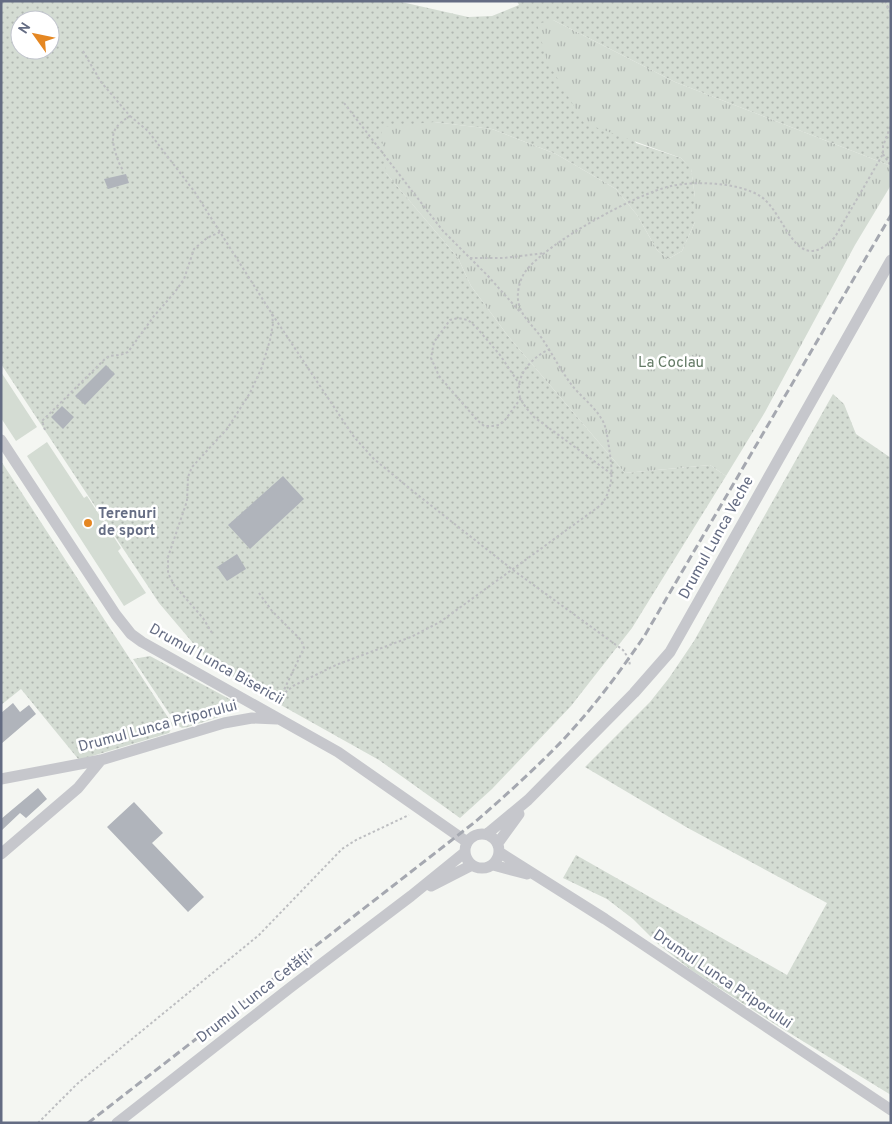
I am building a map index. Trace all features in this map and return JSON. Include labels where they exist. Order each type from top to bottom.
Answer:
[{"type":"street","name":"Drumul Lunca Veche","points":[[487,834],[528,800],[634,693],[670,652],[891,260]]},
{"type":"street","name":"Drumul Lunca Bisericii","points":[[1,440],[116,615],[131,634],[281,719]]},
{"type":"street","name":"Drumul Lunca Priporului","points":[[1,779],[100,760],[224,723],[252,718],[281,719],[338,752],[420,809],[466,847]]},
{"type":"street","points":[[1,854],[78,788],[100,760]]},
{"type":"street","name":"Drumul Lunca Veche","points":[[498,848],[528,800]]},
{"type":"street","points":[[476,834],[487,834],[494,839],[498,848],[496,861],[492,865],[481,868],[472,865],[467,860],[466,847],[476,834]]},
{"type":"street","name":"Drumul Lunca Cetății","points":[[117,1123],[411,896],[466,847]]},
{"type":"street","name":"Drumul Lunca Priporului","points":[[498,848],[536,876],[605,919],[891,1110]]},
{"type":"street","name":"Drumul Lunca Cetății","points":[[411,896],[472,865]]},
{"type":"street","name":"Drumul Lunca Priporului","points":[[492,865],[536,876]]},
{"type":"path","points":[[885,1],[891,14]]},
{"type":"path","points":[[83,51],[101,82],[130,116],[148,132],[194,191],[272,314],[363,448],[414,492],[513,570],[623,650],[629,658],[630,666]]},
{"type":"path","points":[[281,696],[293,686],[336,665],[423,632],[440,622],[601,505],[609,492],[613,475],[604,424],[595,410],[570,383],[550,350],[524,316],[443,232],[344,103]]},
{"type":"path","points":[[123,170],[118,163],[112,135],[122,121],[130,116]]},
{"type":"path","points":[[524,316],[518,300],[519,286],[525,273],[545,253],[592,223],[650,193],[672,186],[716,184],[747,190],[761,196],[773,208],[789,236],[797,245],[816,251],[827,246],[835,237],[882,154],[891,126]]},
{"type":"path","points":[[882,154],[891,166]]},
{"type":"path","points":[[45,430],[42,421],[105,359],[109,356],[128,352],[184,279],[194,249],[207,238],[221,232]]},
{"type":"path","points":[[470,258],[504,258],[545,253]]},
{"type":"path","points":[[212,633],[203,618],[174,585],[168,573],[168,557],[187,501],[188,477],[192,467],[227,429],[250,393],[262,367],[270,340],[273,324],[272,314]]},
{"type":"path","points":[[520,385],[500,355],[468,320],[458,318],[450,320],[434,342],[431,358],[439,376],[484,426],[493,426],[505,420],[520,398]]},
{"type":"path","points":[[550,350],[534,359],[526,369],[520,385],[520,398],[534,417],[613,475]]},
{"type":"path","points":[[259,594],[272,612],[301,640],[304,648],[278,702],[277,708],[281,719]]},
{"type":"path","points":[[38,1123],[77,1084],[259,935],[342,849],[356,840],[420,809]]},
{"type":"green space","points":[[1,1],[397,1],[468,17],[492,16],[519,5],[517,1],[891,1],[891,166],[675,82],[553,20],[636,143],[681,158],[691,168],[695,197],[695,222],[682,251],[668,259],[657,250],[637,215],[616,189],[556,154],[492,129],[434,122],[386,173],[458,258],[471,286],[508,336],[625,473],[710,465],[726,476],[632,628],[571,706],[492,789],[460,818],[379,760],[263,695],[209,662],[159,603],[1,364]]},
{"type":"green space","name":"La Coclau","points":[[553,20],[675,82],[891,166],[891,185],[855,245],[765,412],[726,476],[710,465],[625,473],[508,336],[471,286],[458,258],[386,173],[381,127],[434,122],[492,129],[556,154],[616,189],[637,215],[657,250],[668,259],[682,251],[695,222],[695,197],[691,169],[681,158],[584,123],[547,61],[537,24]]},
{"type":"green space","points":[[1,372],[37,427],[16,441],[1,418]]},
{"type":"green space","points":[[833,394],[844,404],[856,434],[891,458],[891,1095],[691,970],[658,944],[633,919],[607,899],[563,878],[576,855],[787,975],[827,903],[686,827],[585,767],[650,702],[694,641]]},
{"type":"green space","name":"Terenuri de sport","points":[[47,442],[84,498],[87,496],[121,548],[118,551],[146,593],[124,606],[27,456]]},
{"type":"green space","points":[[1,461],[173,725],[169,733],[79,760],[21,689],[1,705]]},
{"type":"green space","points":[[150,656],[237,703],[239,707],[237,711],[188,727],[182,728],[177,725],[133,659]]},
{"type":"building","points":[[126,174],[129,183],[108,189],[104,179]]},
{"type":"building","points":[[106,365],[115,374],[85,405],[75,396]]},
{"type":"building","points":[[62,406],[74,417],[63,429],[51,417]]},
{"type":"building","points":[[283,476],[304,499],[250,549],[228,525]]},
{"type":"building","points":[[237,554],[246,569],[227,581],[217,567]]},
{"type":"building","points":[[13,703],[20,712],[29,705],[36,714],[1,744],[1,713]]},
{"type":"building","points":[[38,788],[47,799],[26,818],[20,813],[1,831],[1,819]]},
{"type":"building","points":[[134,802],[163,833],[152,843],[204,897],[188,912],[107,827]]},
{"type":"railway","points":[[88,1123],[475,822],[531,772],[585,716],[645,635],[891,215]]},
{"type":"place","name":"Terenuri de sport","points":[[88,523]]}]
